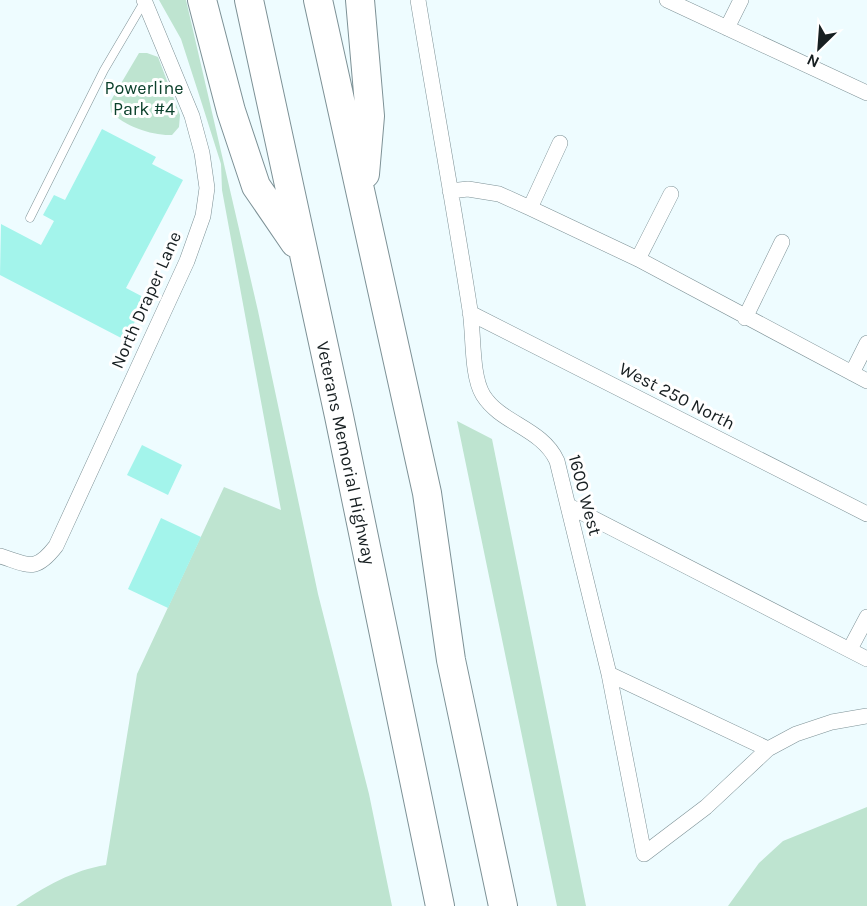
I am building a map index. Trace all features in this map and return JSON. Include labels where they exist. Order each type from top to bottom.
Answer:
[{"type":"highway","points":[[202,0],[231,111],[256,186],[305,257]]},
{"type":"highway","name":"Veterans Memorial Highway","points":[[249,0],[440,906]]},
{"type":"highway","points":[[318,0],[428,493],[451,660],[503,906]]},
{"type":"highway","points":[[360,0],[370,116],[362,200]]},
{"type":"street","name":"1600 West","points":[[418,0],[470,313],[477,379],[483,395],[494,408],[545,442],[553,450],[558,460],[609,674],[644,854],[706,807],[768,749]]},
{"type":"street","points":[[667,0],[867,93]]},
{"type":"street","points":[[728,28],[741,0]]},
{"type":"street","name":"North Draper Lane","points":[[0,556],[30,566],[44,561],[56,546],[187,261],[203,216],[207,188],[202,153],[192,116],[144,1]]},
{"type":"street","points":[[530,208],[560,143]]},
{"type":"street","points":[[450,191],[468,189],[499,194],[530,208],[638,260],[867,381]]},
{"type":"street","points":[[638,260],[671,194]]},
{"type":"street","points":[[746,318],[782,242]]},
{"type":"street","name":"West 250 North","points":[[470,313],[867,514]]},
{"type":"street","points":[[852,373],[867,342]]},
{"type":"street","points":[[569,506],[867,659]]},
{"type":"street","points":[[850,649],[867,617]]},
{"type":"street","points":[[609,674],[768,749],[796,734],[832,722],[867,716]]},
{"type":"lane","points":[[30,218],[104,70],[144,1]]},
{"type":"green space","points":[[159,0],[186,0],[258,311],[318,594],[369,794],[392,906],[16,906],[59,880],[106,865],[137,674],[224,487],[281,510],[222,190],[221,164],[181,39]]},
{"type":"green space","name":"Powerline Park #4","points":[[139,53],[158,57],[180,115],[179,127],[172,135],[156,134],[139,129],[123,122],[111,112],[110,102]]},
{"type":"green space","points":[[457,421],[492,439],[586,906],[557,906]]},
{"type":"green space","points":[[867,807],[867,906],[728,906],[759,863],[783,841]]},
{"type":"building","points":[[102,129],[156,157],[152,164],[183,180],[126,288],[147,299],[125,340],[0,275],[1,224],[41,245],[54,221],[43,215],[54,195],[65,200]]},
{"type":"building","points":[[142,445],[182,465],[168,495],[127,475]]},
{"type":"building","points":[[161,518],[201,537],[168,608],[128,589]]}]
